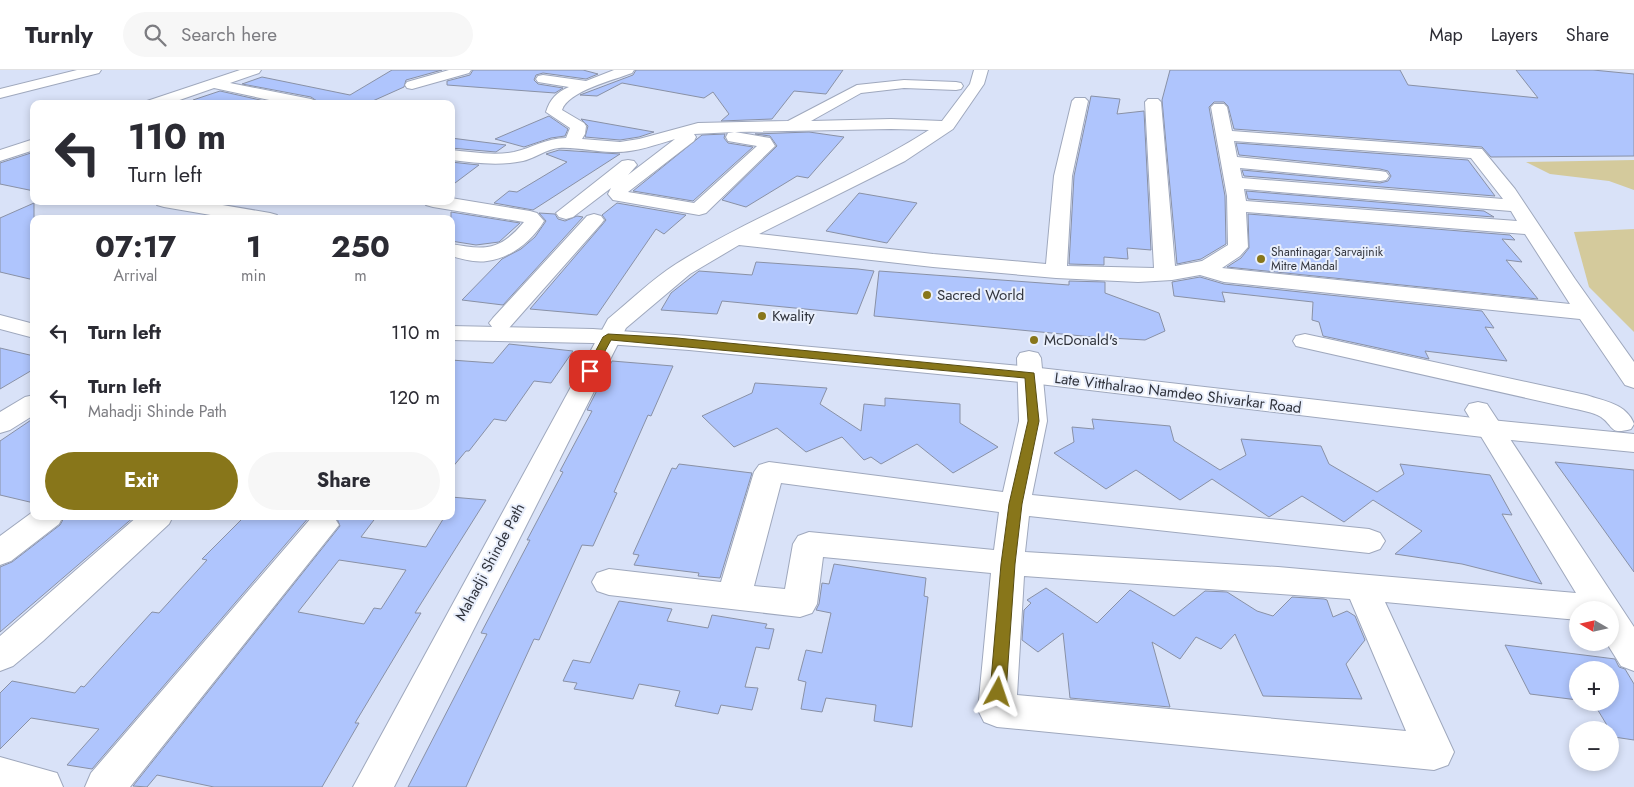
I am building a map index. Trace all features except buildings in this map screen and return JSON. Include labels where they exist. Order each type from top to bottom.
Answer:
[{"type":"street","points":[[0,94],[94,70]]},
{"type":"street","points":[[169,100],[254,70]]},
{"type":"street","points":[[412,85],[464,70]]},
{"type":"street","points":[[570,142],[577,134],[578,126],[554,112],[557,102],[567,93],[627,70]]},
{"type":"street","points":[[612,330],[682,268],[736,238],[899,157],[947,126],[978,84],[981,70]]},
{"type":"street","points":[[543,78],[587,84]]},
{"type":"street","points":[[213,84],[291,100]]},
{"type":"street","points":[[792,126],[857,89],[904,84],[956,86]]},
{"type":"street","points":[[1056,272],[1063,176],[1080,101]]},
{"type":"street","points":[[1153,102],[1164,273]]},
{"type":"street","points":[[736,238],[1013,269],[1056,272],[1164,273],[1200,268],[1222,261],[1238,247],[1237,206],[1234,183],[1219,107]]},
{"type":"street","points":[[455,155],[514,158],[530,154],[550,144],[570,142],[620,147],[653,142],[682,130],[891,124],[947,126]]},
{"type":"street","points":[[694,131],[764,142],[768,146],[699,209],[635,199],[617,194],[619,190],[694,131]]},
{"type":"street","points":[[1224,135],[1476,153],[1492,170],[1494,186],[1517,206],[1586,313],[1634,380]]},
{"type":"street","points":[[566,213],[613,178],[653,142]]},
{"type":"street","points":[[0,156],[30,145]]},
{"type":"street","points":[[1230,162],[1396,177]]},
{"type":"street","points":[[1234,183],[1517,206]]},
{"type":"street","points":[[183,205],[230,215]]},
{"type":"street","points":[[455,205],[530,217],[534,221],[531,227],[516,240],[496,252],[486,255],[455,251]]},
{"type":"street","points":[[1237,206],[1531,228]]},
{"type":"street","points":[[501,323],[594,220]]},
{"type":"street","points":[[1379,234],[1543,246]]},
{"type":"street","points":[[1200,268],[1224,275],[1586,313]]},
{"type":"street","points":[[0,307],[30,314]]},
{"type":"street","points":[[0,322],[30,330]]},
{"type":"street","name":"Late Vitthalrao Namdeo Shivarkar Road","points":[[455,323],[501,323],[612,330]]},
{"type":"street","name":"Late Vitthalrao Namdeo Shivarkar Road","points":[[455,333],[690,327],[1485,420],[1630,430]]},
{"type":"street","name":"Mahadji Shinde Path","points":[[373,787],[612,330]]},
{"type":"street","points":[[1304,341],[1577,401],[1610,412],[1630,430]]},
{"type":"street","points":[[1030,366],[1033,421],[1015,504],[1008,564],[997,710],[1434,752],[1362,588]]},
{"type":"street","points":[[0,424],[30,405]]},
{"type":"street","points":[[1485,420],[1598,601]]},
{"type":"street","points":[[734,597],[769,472],[1015,504],[1369,541]]},
{"type":"street","points":[[0,554],[43,520]]},
{"type":"street","points":[[0,656],[31,631],[154,520]]},
{"type":"street","points":[[105,787],[323,525]]},
{"type":"street","points":[[609,582],[800,604],[809,544],[1008,564],[1278,580],[1569,607]]},
{"type":"street","points":[[1619,633],[1634,656]]},
{"type":"shaded area","points":[[1634,160],[1634,190],[1609,181],[1550,174],[1526,162]]},
{"type":"shaded area","points":[[1634,229],[1634,332],[1589,287],[1574,232]]},
{"type":"place","name":"Shantinagar Sarvajinik Mitre Mandal","points":[[1261,259]]},
{"type":"place","name":"Sacred World","points":[[927,295]]},
{"type":"place","name":"Kwality","points":[[762,316]]},
{"type":"place","name":"McDonald's","points":[[1034,340]]},
{"type":"route","points":[[590,371],[608,337],[677,341],[1031,375],[1033,421],[1015,504],[1008,564],[998,692]]}]
